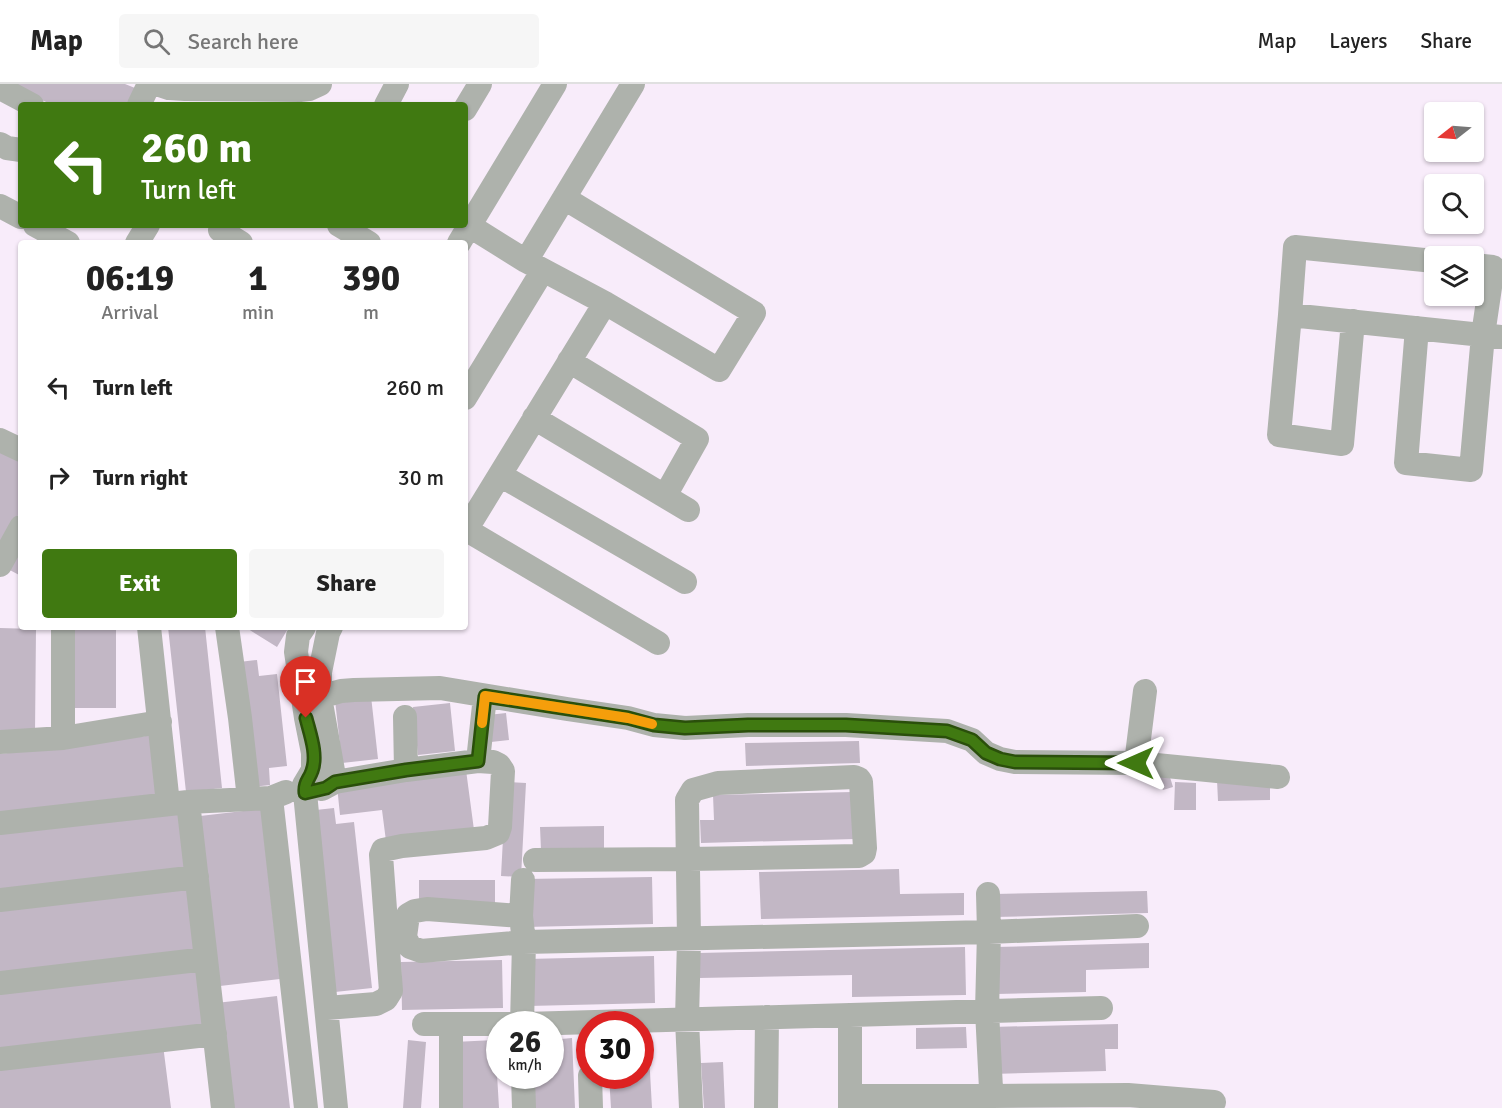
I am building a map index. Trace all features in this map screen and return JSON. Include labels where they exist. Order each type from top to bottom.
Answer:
[{"type":"street","points":[[140,102],[149,84]]},
{"type":"street","points":[[158,84],[169,88],[185,89],[241,87],[300,90],[320,84]]},
{"type":"street","points":[[388,102],[397,84]]},
{"type":"street","points":[[468,104],[480,84]]},
{"type":"street","points":[[468,225],[555,84]]},
{"type":"street","points":[[468,392],[534,265],[564,198],[633,84]]},
{"type":"street","points":[[0,88],[26,102]]},
{"type":"street","points":[[0,144],[18,150]]},
{"type":"street","points":[[464,231],[605,303],[719,370],[754,313],[564,198]]},
{"type":"street","points":[[0,206],[18,216]]},
{"type":"street","points":[[40,228],[62,240]]},
{"type":"street","points":[[344,228],[364,240]]},
{"type":"street","points":[[218,233],[234,240]]},
{"type":"street","points":[[1353,321],[1342,444],[1279,435],[1296,247],[1424,260]]},
{"type":"street","points":[[1417,328],[1406,463],[1471,470],[1493,336],[1489,266]]},
{"type":"street","points":[[468,526],[605,303]]},
{"type":"street","points":[[1290,315],[1493,336]]},
{"type":"street","points":[[569,361],[697,439],[665,496]]},
{"type":"street","points":[[534,418],[688,510]]},
{"type":"street","points":[[0,440],[18,449]]},
{"type":"street","points":[[500,475],[686,582]]},
{"type":"street","points":[[468,530],[658,643]]},
{"type":"street","points":[[0,565],[18,532]]},
{"type":"street","points":[[63,630],[63,738]]},
{"type":"street","points":[[149,630],[160,722],[197,877],[215,1034],[216,1107]]},
{"type":"street","points":[[226,630],[236,687],[260,798],[306,1108]]},
{"type":"street","points":[[302,630],[298,636],[296,652],[313,753],[313,770],[305,789],[336,1108]]},
{"type":"street","points":[[330,630],[320,672],[320,697],[335,782]]},
{"type":"street","points":[[320,697],[335,692],[354,690],[440,688],[628,718],[654,725],[685,728],[748,725],[846,725],[947,731],[972,740],[986,753],[1015,762],[1136,763],[1278,777]]},
{"type":"street","points":[[1136,763],[1145,691]]},
{"type":"street","points":[[478,761],[485,696]]},
{"type":"street","points":[[405,717],[406,770]]},
{"type":"street","points":[[0,742],[63,738],[160,722]]},
{"type":"street","points":[[0,823],[178,803],[260,798],[305,789],[326,788],[335,782],[478,761],[493,762],[499,765],[503,771],[498,833],[486,838],[383,850],[381,855],[391,991],[386,999],[376,1004],[327,1008]]},
{"type":"street","points":[[523,1011],[524,942],[521,916],[529,870],[689,859],[859,856],[864,853],[865,848],[859,778],[718,783],[693,789],[687,800],[689,859],[687,1020],[691,1108]]},
{"type":"street","points":[[0,900],[197,877]]},
{"type":"street","points":[[988,894],[987,1011],[992,1102]]},
{"type":"street","points":[[521,916],[427,909],[415,911],[408,915],[405,937],[410,947],[421,951],[524,942],[989,932],[1137,926]]},
{"type":"street","points":[[0,983],[206,959]]},
{"type":"street","points":[[654,1021],[1101,1008]]},
{"type":"street","points":[[850,1015],[850,1102],[992,1102],[1128,1095],[1214,1102]]},
{"type":"street","points":[[766,1108],[767,1017]]},
{"type":"street","points":[[424,1024],[486,1024]]},
{"type":"street","points":[[451,1024],[451,1108]]},
{"type":"street","points":[[0,1059],[215,1034]]},
{"type":"street","points":[[523,1089],[524,1108]]},
{"type":"street","points":[[590,1089],[591,1108]]},
{"type":"building","points":[[5,84],[125,84],[140,90],[134,102],[46,102]]},
{"type":"building","points":[[0,450],[18,460],[18,515],[0,545]]},
{"type":"building","points":[[18,548],[18,574],[6,568]]},
{"type":"building","points":[[0,628],[36,630],[35,733],[0,733]]},
{"type":"building","points":[[74,630],[116,630],[116,708],[73,708]]},
{"type":"building","points":[[168,630],[205,630],[222,788],[186,792]]},
{"type":"building","points":[[250,630],[287,630],[277,647]]},
{"type":"building","points":[[257,660],[259,676],[277,674],[287,766],[269,768],[270,785],[252,787],[239,662]]},
{"type":"building","points":[[371,696],[378,759],[342,763],[335,700]]},
{"type":"building","points":[[450,703],[455,751],[418,755],[413,707]]},
{"type":"building","points":[[506,713],[509,740],[491,742],[488,715]]},
{"type":"building","points":[[154,735],[162,801],[0,820],[0,754]]},
{"type":"building","points":[[859,741],[860,763],[746,766],[745,743]]},
{"type":"building","points":[[466,770],[474,830],[386,841],[382,810],[340,815],[337,786]]},
{"type":"building","points":[[1169,774],[1173,787],[1163,790],[1159,777]]},
{"type":"building","points":[[1217,780],[1270,780],[1270,800],[1218,801]]},
{"type":"building","points":[[506,782],[526,783],[521,877],[501,876]]},
{"type":"building","points":[[1175,782],[1196,783],[1196,810],[1174,810]]},
{"type":"building","points":[[853,792],[855,839],[701,843],[700,820],[714,820],[713,795]]},
{"type":"building","points":[[181,808],[189,873],[0,895],[0,829]]},
{"type":"building","points":[[334,808],[336,824],[354,822],[372,988],[335,992],[316,810]]},
{"type":"building","points":[[261,809],[280,979],[220,986],[200,816]]},
{"type":"building","points":[[604,826],[604,849],[541,850],[540,827]]},
{"type":"building","points":[[899,869],[900,894],[964,893],[964,915],[761,919],[759,872]]},
{"type":"building","points":[[652,877],[653,924],[526,927],[525,879]]},
{"type":"building","points":[[419,880],[495,880],[495,905],[419,905]]},
{"type":"building","points":[[187,889],[195,954],[0,977],[0,911]]},
{"type":"building","points":[[1147,891],[1148,913],[994,917],[994,894]]},
{"type":"building","points":[[1149,943],[1149,968],[1086,970],[1086,992],[996,994],[995,947]]},
{"type":"building","points":[[965,947],[966,995],[852,997],[852,975],[699,978],[698,953]]},
{"type":"building","points":[[654,956],[655,1003],[528,1006],[527,959]]},
{"type":"building","points":[[502,960],[503,1008],[402,1010],[401,962]]},
{"type":"building","points":[[198,966],[206,1031],[0,1056],[0,989]]},
{"type":"building","points":[[277,996],[290,1108],[228,1108],[216,1003]]},
{"type":"building","points":[[1118,1024],[1118,1049],[1105,1049],[1106,1071],[992,1074],[991,1027]]},
{"type":"building","points":[[966,1027],[967,1048],[916,1049],[916,1028]]},
{"type":"building","points":[[572,1038],[575,1108],[534,1108],[533,1089],[564,1089],[564,1039]]},
{"type":"building","points":[[408,1040],[426,1042],[421,1108],[403,1108]]},
{"type":"building","points":[[486,1040],[486,1089],[498,1089],[499,1108],[458,1108],[454,1042]]},
{"type":"building","points":[[163,1045],[171,1108],[0,1108],[0,1064]]},
{"type":"building","points":[[723,1062],[725,1108],[704,1108],[701,1063]]},
{"type":"building","points":[[610,1089],[651,1089],[652,1108],[611,1108]]},
{"type":"slow traffic","points":[[482,723],[485,696],[628,718],[652,724]]},
{"type":"route","points":[[306,718],[313,753],[313,770],[304,785],[305,793],[326,788],[335,782],[478,761],[485,696],[628,718],[654,725],[685,728],[748,725],[846,725],[947,731],[972,740],[986,753],[1015,762],[1136,763]]}]
